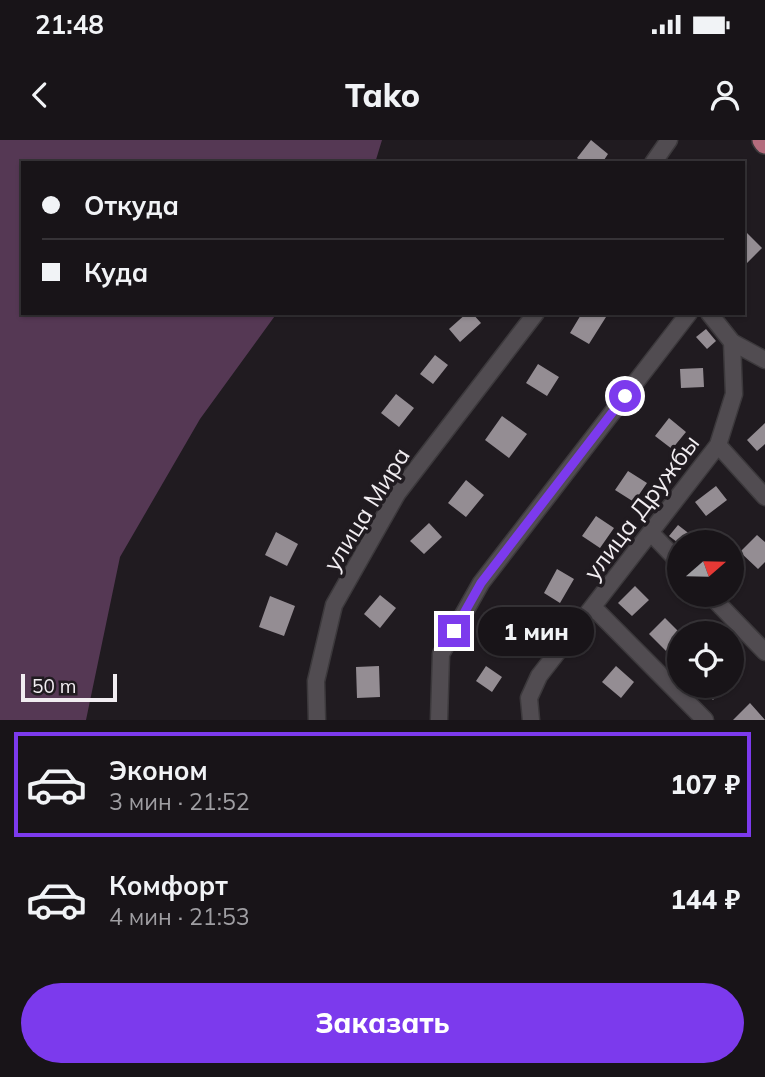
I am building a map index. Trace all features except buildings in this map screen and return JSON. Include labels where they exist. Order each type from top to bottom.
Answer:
[{"type":"street","points":[[654,161],[668,140]]},
{"type":"street","name":"улица Мира","points":[[317,720],[316,681],[334,605],[397,494],[534,315]]},
{"type":"street","points":[[439,720],[441,654],[481,583],[687,315]]},
{"type":"street","points":[[711,315],[732,342],[765,360]]},
{"type":"street","name":"улица Дружбы","points":[[531,720],[529,698],[539,676],[718,445],[733,394],[732,342]]},
{"type":"street","points":[[718,445],[765,497]]},
{"type":"street","points":[[651,533],[667,550]]},
{"type":"street","points":[[593,607],[705,720]]},
{"type":"street","points":[[722,607],[765,652]]},
{"type":"shaded area","points":[[0,140],[382,140],[376,161],[21,161],[21,315],[276,315],[200,419],[120,557],[86,720],[0,720]]},
{"type":"route","points":[[454,631],[481,583],[625,396]]}]
